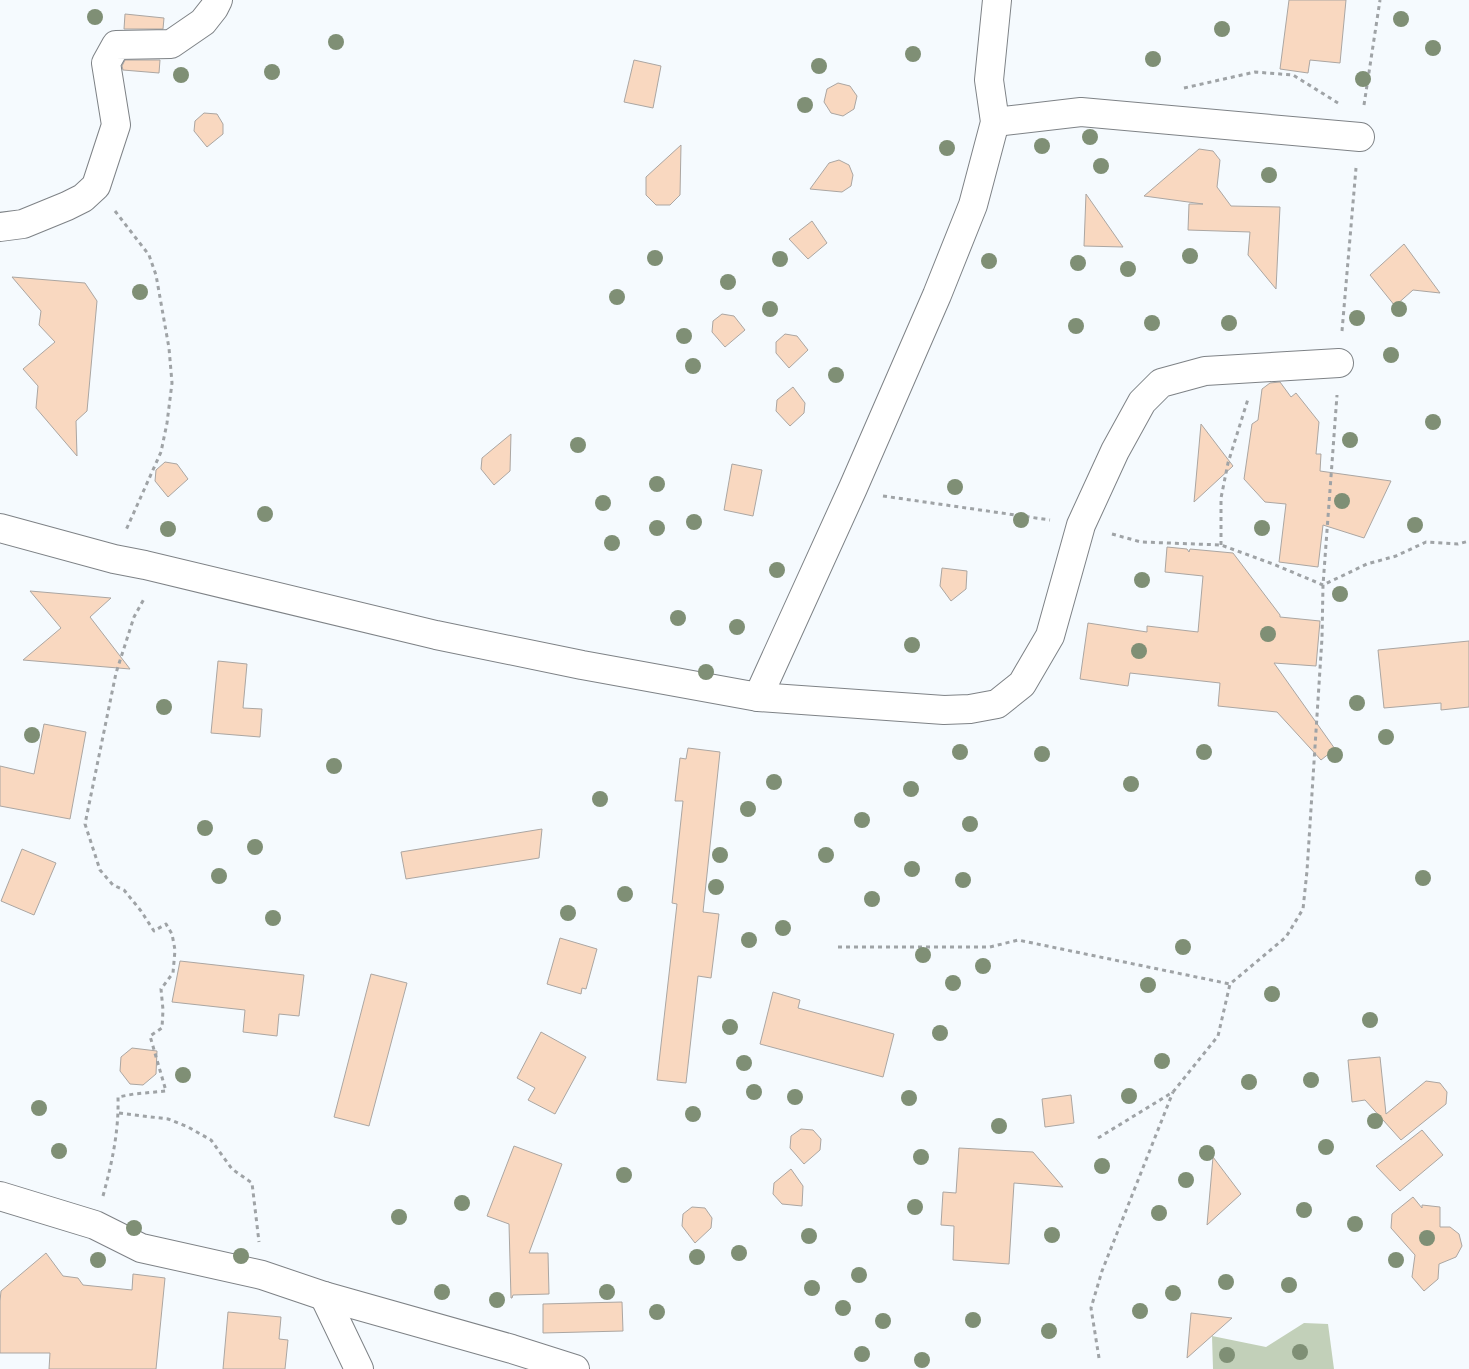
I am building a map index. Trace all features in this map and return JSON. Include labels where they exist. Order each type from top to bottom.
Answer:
[{"type":"street","points":[[0,227],[23,224],[67,206],[83,198],[96,186],[116,125],[106,63],[116,45],[172,44],[203,22],[218,0]]},
{"type":"street","points":[[758,697],[853,488],[937,295],[973,204],[995,122],[988,80],[997,0]]},
{"type":"street","points":[[995,122],[1081,112],[1361,127]]},
{"type":"street","points":[[0,528],[164,570],[436,634],[582,665],[758,697],[944,710],[970,708],[997,704],[1022,684],[1050,636],[1082,525],[1114,451],[1142,402],[1161,383],[1205,370],[1339,364]]},
{"type":"street","points":[[0,1196],[95,1225],[141,1248],[262,1275],[324,1296],[512,1349],[575,1369]]},
{"type":"street","points":[[324,1296],[359,1369]]},
{"type":"path","points":[[1099,1358],[1091,1308],[1102,1271],[1173,1092],[1218,1036],[1230,984],[1286,936],[1303,909],[1322,638],[1323,585],[1353,187],[1380,0]]},
{"type":"path","points":[[1178,89],[1255,72],[1293,75],[1361,127]]},
{"type":"path","points":[[96,186],[149,255],[156,275],[161,300],[169,348],[172,383],[161,452],[114,558]]},
{"type":"path","points":[[1221,545],[1221,498],[1228,462],[1257,368]]},
{"type":"path","points":[[1273,564],[1323,585],[1367,564],[1396,556],[1426,542],[1458,544],[1469,541]]},
{"type":"path","points":[[95,1225],[113,1159],[119,1113],[118,1097],[166,1091],[150,1036],[162,1028],[161,989],[173,973],[175,946],[172,934],[166,924],[154,931],[124,890],[113,885],[106,878],[100,870],[85,824],[119,663],[134,617],[147,593],[164,570]]},
{"type":"path","points":[[838,947],[990,947],[1018,940],[1230,984]]},
{"type":"path","points":[[1098,1138],[1173,1092]]},
{"type":"path","points":[[119,1113],[168,1119],[188,1127],[211,1140],[232,1169],[252,1183],[262,1275]]},
{"type":"green space","points":[[1304,1323],[1328,1324],[1334,1369],[1213,1369],[1212,1336],[1266,1347]]},
{"type":"building","points":[[1289,0],[1346,0],[1340,63],[1310,60],[1308,73],[1280,69]]},
{"type":"building","points":[[125,14],[164,18],[163,29],[124,29]]},
{"type":"building","points":[[125,60],[160,60],[159,73],[123,70],[122,66]]},
{"type":"building","points":[[634,60],[661,66],[653,108],[624,102]]},
{"type":"building","points":[[838,83],[850,86],[857,96],[854,109],[843,116],[831,113],[824,102],[827,89]]},
{"type":"building","points":[[204,113],[217,114],[223,124],[223,134],[207,147],[194,131],[195,121]]},
{"type":"building","points":[[681,145],[680,195],[670,205],[656,205],[646,195],[646,177]]},
{"type":"building","points":[[1199,149],[1213,151],[1220,160],[1217,187],[1231,206],[1280,207],[1276,289],[1248,255],[1250,232],[1188,230],[1189,204],[1203,204],[1144,196]]},
{"type":"building","points":[[839,160],[849,165],[853,175],[851,186],[842,192],[810,189],[829,163]]},
{"type":"building","points":[[1086,194],[1123,247],[1084,246]]},
{"type":"building","points":[[812,221],[827,243],[808,259],[789,239]]},
{"type":"building","points":[[1404,244],[1440,293],[1413,290],[1395,306],[1370,275]]},
{"type":"building","points":[[12,277],[85,283],[97,301],[87,411],[76,421],[77,456],[36,408],[38,386],[23,369],[55,342],[39,325],[41,311]]},
{"type":"building","points":[[722,314],[734,316],[745,330],[725,347],[712,332],[713,321]]},
{"type":"building","points":[[785,334],[797,336],[808,350],[789,368],[776,353],[776,342]]},
{"type":"building","points":[[1280,382],[1291,397],[1296,393],[1319,422],[1316,454],[1321,454],[1320,471],[1391,481],[1364,538],[1323,525],[1318,567],[1279,562],[1286,504],[1265,502],[1244,479],[1252,424],[1258,420],[1262,389],[1270,383]]},
{"type":"building","points":[[793,387],[805,403],[804,413],[790,426],[776,411],[777,400]]},
{"type":"building","points":[[1201,424],[1233,466],[1194,502]]},
{"type":"building","points":[[511,434],[510,471],[494,485],[481,469],[482,458]]},
{"type":"building","points":[[165,462],[177,464],[188,479],[168,497],[155,481],[156,470]]},
{"type":"building","points":[[732,464],[762,470],[753,516],[724,510]]},
{"type":"building","points":[[1167,547],[1187,549],[1189,552],[1190,549],[1233,553],[1280,617],[1320,621],[1316,666],[1274,663],[1335,749],[1321,760],[1277,712],[1218,706],[1220,683],[1130,673],[1128,686],[1080,679],[1088,623],[1147,632],[1147,626],[1198,632],[1203,576],[1165,572]]},
{"type":"building","points":[[942,568],[967,571],[966,589],[951,601],[940,586]]},
{"type":"building","points":[[30,591],[111,598],[90,617],[130,669],[23,660],[61,628]]},
{"type":"building","points":[[1469,641],[1469,707],[1441,710],[1441,703],[1384,708],[1378,650]]},
{"type":"building","points":[[218,661],[247,664],[243,708],[262,709],[260,737],[211,733]]},
{"type":"building","points":[[44,724],[86,732],[70,819],[0,806],[0,766],[34,774]]},
{"type":"building","points":[[688,748],[720,752],[703,912],[719,914],[711,978],[698,976],[686,1083],[657,1080],[677,904],[672,903],[683,801],[675,801],[680,758],[686,759]]},
{"type":"building","points":[[542,829],[539,858],[406,879],[401,852]]},
{"type":"building","points":[[22,849],[56,863],[34,915],[1,901]]},
{"type":"building","points":[[560,938],[597,949],[586,989],[582,988],[581,994],[547,984]]},
{"type":"building","points":[[180,961],[304,975],[299,1016],[279,1014],[277,1036],[243,1032],[245,1010],[172,1002]]},
{"type":"building","points":[[371,974],[407,983],[369,1126],[334,1117]]},
{"type":"building","points":[[773,992],[800,1000],[798,1008],[894,1034],[883,1077],[760,1044]]},
{"type":"building","points":[[541,1032],[586,1057],[555,1114],[528,1100],[535,1088],[517,1078]]},
{"type":"building","points":[[132,1048],[157,1051],[156,1074],[143,1085],[130,1084],[120,1071],[121,1057]]},
{"type":"building","points":[[1380,1057],[1386,1114],[1426,1081],[1440,1083],[1447,1092],[1446,1104],[1401,1140],[1365,1100],[1352,1102],[1348,1060]]},
{"type":"building","points":[[1071,1095],[1074,1123],[1045,1127],[1042,1099]]},
{"type":"building","points":[[801,1129],[813,1130],[821,1139],[820,1150],[804,1164],[790,1148],[791,1136]]},
{"type":"building","points":[[1422,1130],[1443,1155],[1400,1191],[1376,1166]]},
{"type":"building","points":[[514,1146],[562,1164],[529,1253],[548,1253],[549,1294],[513,1295],[511,1298],[509,1224],[487,1216]]},
{"type":"building","points":[[959,1148],[1033,1152],[1063,1187],[1014,1183],[1009,1264],[953,1260],[954,1226],[941,1225],[943,1192],[956,1193]]},
{"type":"building","points":[[1213,1157],[1241,1194],[1207,1225]]},
{"type":"building","points":[[791,1169],[803,1186],[802,1206],[782,1204],[773,1194],[774,1183]]},
{"type":"building","points":[[1413,1197],[1422,1208],[1422,1205],[1440,1207],[1440,1227],[1450,1227],[1459,1234],[1462,1246],[1456,1257],[1439,1264],[1438,1279],[1424,1291],[1412,1277],[1415,1255],[1391,1228],[1392,1214]]},
{"type":"building","points":[[692,1207],[705,1208],[712,1218],[711,1228],[695,1243],[682,1226],[683,1214]]},
{"type":"building","points":[[46,1253],[63,1276],[78,1278],[83,1285],[132,1290],[133,1274],[165,1278],[156,1369],[49,1369],[50,1353],[0,1353],[1,1291]]},
{"type":"building","points":[[622,1302],[623,1331],[543,1333],[543,1304]]},
{"type":"building","points":[[228,1312],[281,1317],[279,1339],[288,1340],[285,1369],[223,1369]]},
{"type":"building","points":[[1191,1313],[1232,1318],[1187,1358]]}]
